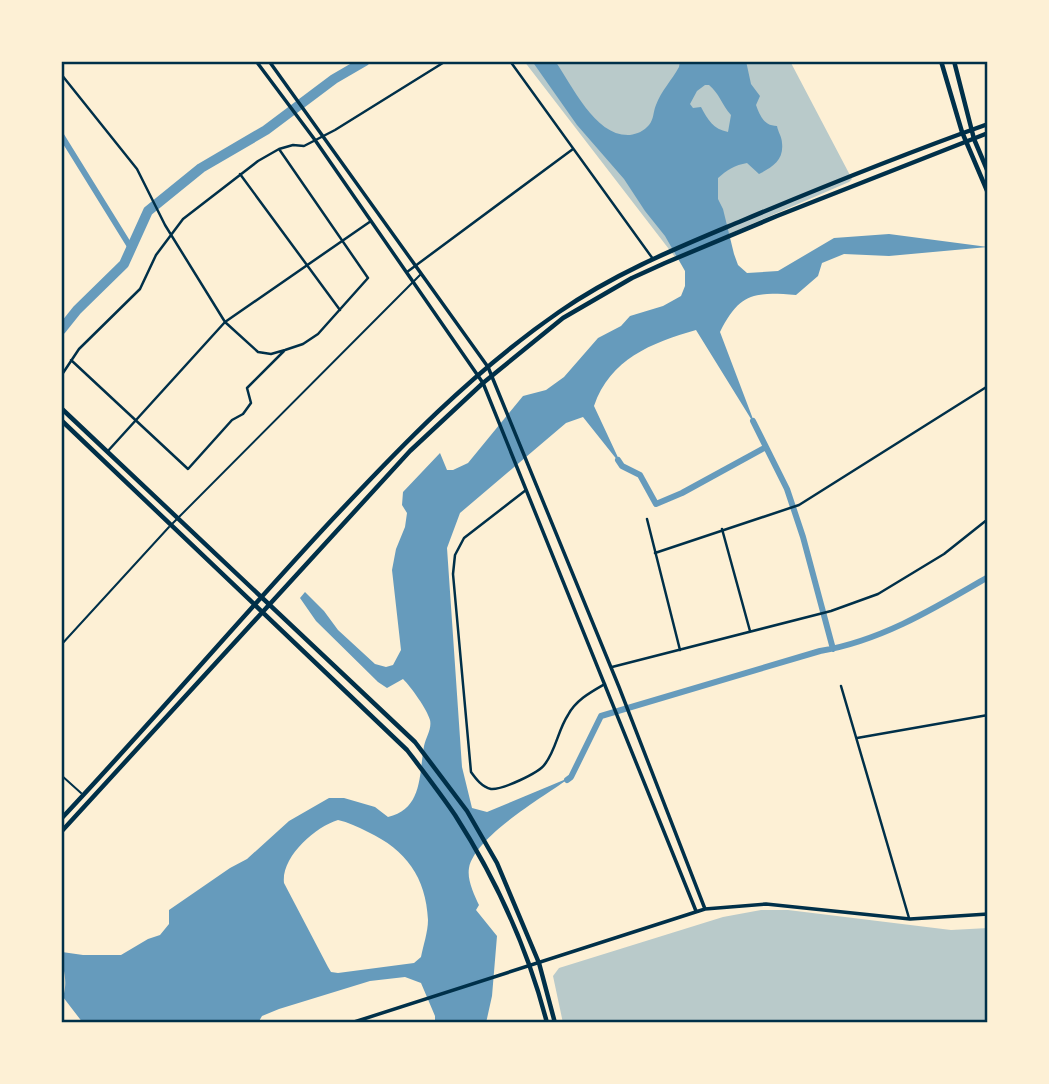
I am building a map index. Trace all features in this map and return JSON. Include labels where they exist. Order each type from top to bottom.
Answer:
[{"type":"main road","points":[[941,61],[962,132],[988,193]]},
{"type":"main road","points":[[954,61],[974,139],[988,172]]},
{"type":"main road","points":[[61,819],[254,603],[405,442],[478,374],[559,312],[628,270],[662,255],[962,132],[988,124]]},
{"type":"main road","points":[[61,832],[410,451],[483,383],[562,318],[664,263],[988,133]]},
{"type":"main road","points":[[61,408],[415,742],[467,811],[497,863],[540,962],[555,1023]]},
{"type":"main road","points":[[61,420],[407,750],[454,813],[487,868],[509,912],[530,966],[547,1023]]},
{"type":"street","points":[[256,61],[413,280],[483,383],[696,911]]},
{"type":"street","points":[[270,61],[488,367],[611,667],[705,908]]},
{"type":"street","points":[[61,376],[79,349],[140,289],[156,255],[183,219],[258,161],[279,149],[293,145],[304,146],[315,141],[446,61]]},
{"type":"street","points":[[510,61],[653,259]]},
{"type":"street","points":[[61,74],[137,169],[170,234],[225,322],[258,352],[271,354],[303,344],[318,334],[368,278],[279,149]]},
{"type":"street","points":[[407,272],[573,149]]},
{"type":"street","points":[[240,174],[340,310]]},
{"type":"street","points":[[107,452],[225,322],[371,221]]},
{"type":"street","points":[[61,645],[177,518],[422,274]]},
{"type":"street","points":[[71,360],[188,469],[232,420],[243,414],[251,403],[247,388],[285,350]]},
{"type":"street","points":[[655,553],[799,505],[988,386]]},
{"type":"street","points":[[526,490],[464,538],[455,555],[453,574],[471,772],[478,781],[491,789],[501,788],[545,766],[567,715],[576,704],[605,684]]},
{"type":"street","points":[[647,519],[680,650]]},
{"type":"street","points":[[611,667],[831,611],[878,594],[944,554],[988,519]]},
{"type":"street","points":[[722,529],[750,632]]},
{"type":"street","points":[[841,686],[910,919]]},
{"type":"street","points":[[856,738],[988,715]]},
{"type":"street","points":[[61,775],[83,795]]},
{"type":"street","points":[[351,1023],[705,908],[766,904],[910,919],[988,914]]},
{"type":"shaded area","points":[[524,61],[790,61],[852,179],[675,257]]},
{"type":"shaded area","points":[[761,910],[788,910],[951,930],[988,928],[988,1023],[563,1023],[553,976],[559,968],[723,917]]},
{"type":"water","points":[[532,61],[555,61],[577,96],[596,119],[606,128],[630,135],[643,131],[651,123],[658,100],[680,61],[746,61],[751,84],[760,96],[756,105],[766,122],[777,126],[782,149],[776,162],[759,174],[747,163],[731,168],[718,178],[718,199],[734,254],[738,265],[747,273],[778,271],[834,238],[889,234],[988,247],[889,256],[844,254],[822,263],[818,276],[796,295],[759,295],[742,302],[734,309],[720,332],[756,427],[696,330],[648,347],[634,355],[610,376],[594,406],[622,466],[583,417],[566,423],[460,513],[447,548],[462,767],[472,808],[487,812],[571,777],[497,830],[474,856],[469,868],[470,882],[479,905],[476,910],[497,936],[492,996],[486,1023],[435,1023],[435,1016],[421,983],[405,977],[370,981],[279,1009],[262,1016],[258,1023],[83,1023],[63,997],[65,984],[62,952],[121,955],[160,935],[169,924],[169,910],[247,859],[289,821],[329,798],[344,798],[375,807],[388,817],[399,813],[413,798],[420,779],[424,746],[430,727],[426,710],[403,679],[387,688],[378,682],[316,621],[300,598],[305,592],[338,630],[375,664],[386,667],[393,665],[401,650],[392,570],[407,513],[402,505],[403,492],[440,453],[447,470],[468,463],[523,396],[546,390],[564,377],[598,338],[621,326],[630,316],[663,306],[681,296],[685,286],[685,271],[665,236],[624,179],[577,125]],"holes":[[[705,85],[712,88],[731,115],[728,132],[718,129],[701,107],[693,108],[690,104],[697,91]],[[338,820],[364,830],[393,847],[412,867],[418,878],[426,905],[428,925],[421,957],[414,963],[338,973],[331,972],[328,967],[284,883],[288,863],[301,844],[319,829]]]},
{"type":"waterway","points":[[61,330],[77,310],[124,264],[148,211],[201,168],[266,130],[334,79],[365,61]]},
{"type":"waterway","points":[[61,135],[131,248]]},
{"type":"waterway","points":[[753,421],[787,489],[803,537],[833,649]]},
{"type":"waterway","points":[[618,460],[622,466],[640,475],[656,504],[682,493],[766,447]]},
{"type":"waterway","points":[[567,780],[571,777],[601,716],[865,640],[907,622],[988,577]]}]
